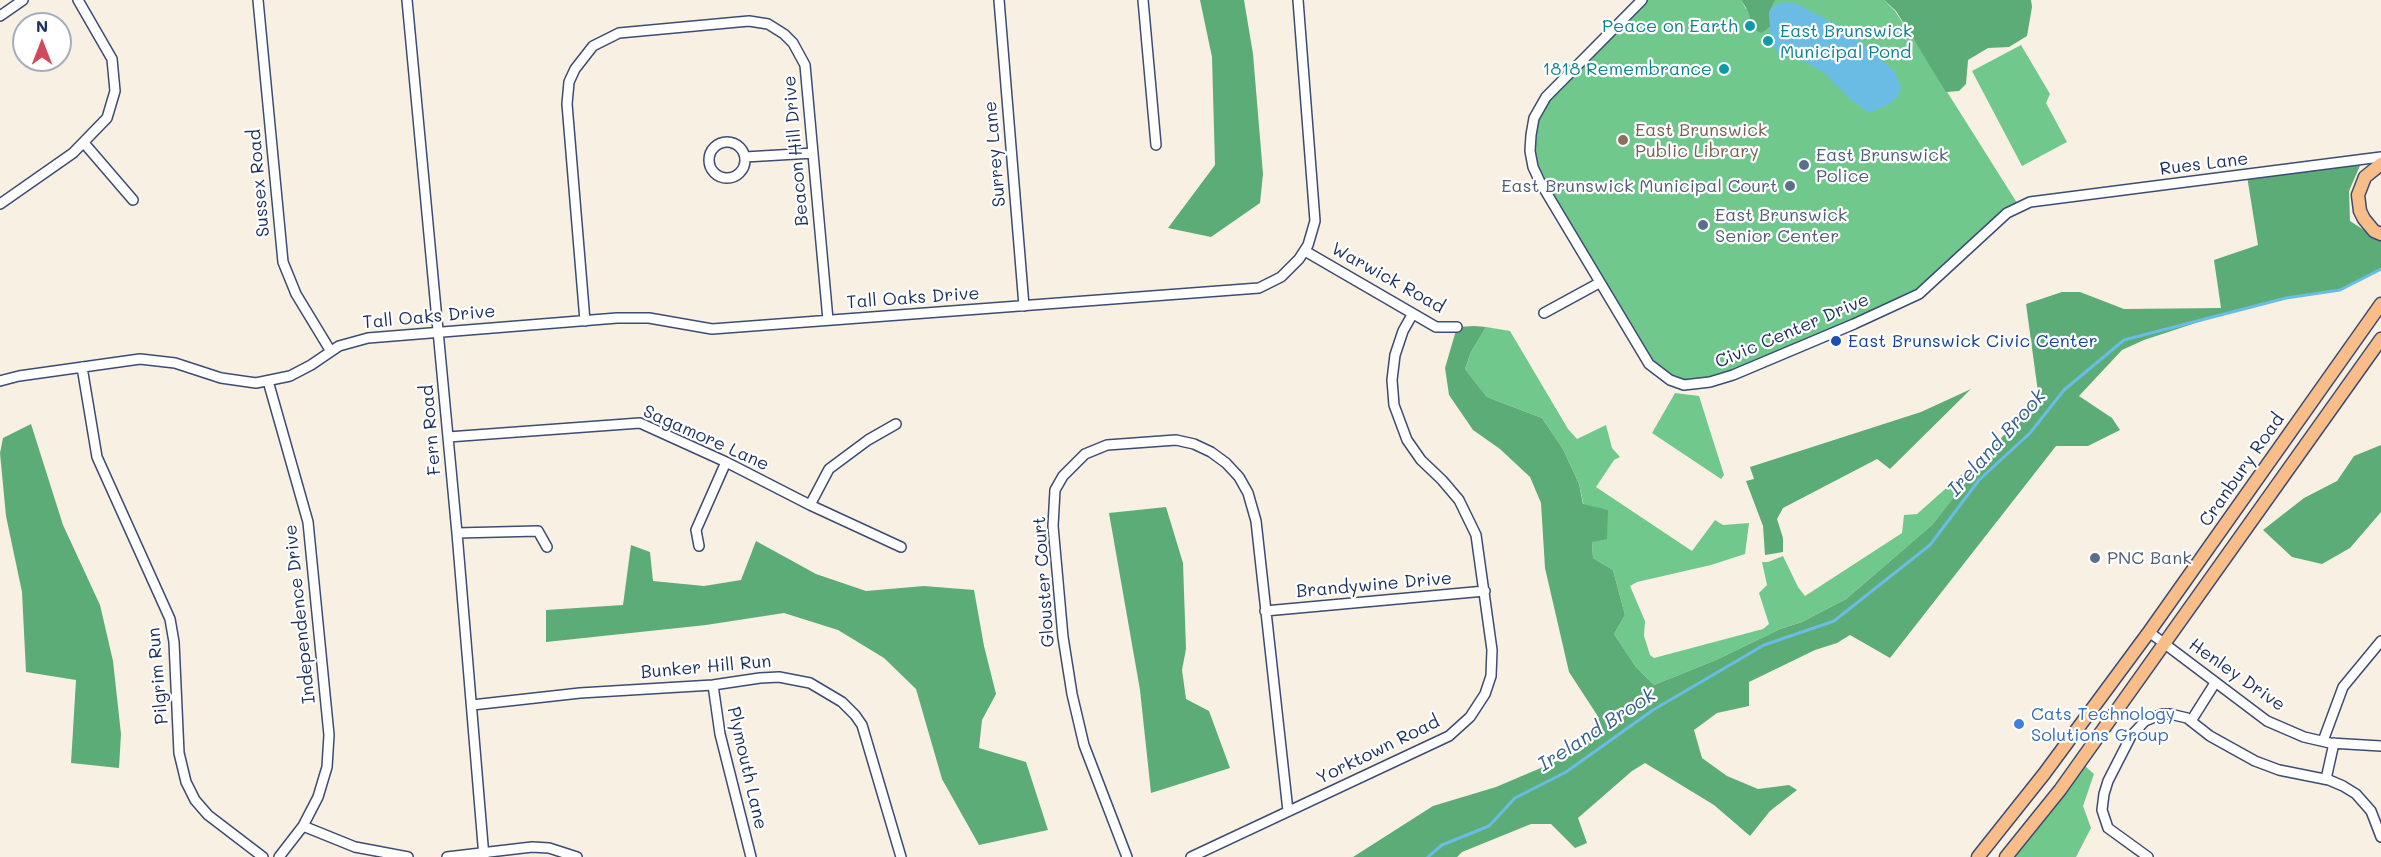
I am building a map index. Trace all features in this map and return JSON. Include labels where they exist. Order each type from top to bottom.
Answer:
[{"type":"main road","points":[[2381,164],[2371,170],[2363,180],[2358,204],[2368,225],[2381,234]]},
{"type":"main road","name":"Cranbury Road","points":[[1978,857],[2044,774],[2150,632],[2381,304]]},
{"type":"main road","points":[[2006,857],[2060,790],[2166,644],[2381,339]]},
{"type":"street","points":[[0,16],[23,0]]},
{"type":"street","points":[[0,204],[73,153],[107,118],[115,91],[112,60],[78,0]]},
{"type":"street","name":"Sussex Road","points":[[258,0],[283,262],[296,294],[330,350]]},
{"type":"street","name":"Fern Road","points":[[407,0],[457,533],[484,855]]},
{"type":"street","name":"Surrey Lane","points":[[999,0],[1024,306]]},
{"type":"street","points":[[1143,0],[1156,145]]},
{"type":"street","name":"Tall Oaks Drive","points":[[268,381],[301,371],[330,350],[358,340],[438,332],[649,318],[712,328],[1251,290],[1267,285],[1294,266],[1305,251],[1313,229],[1315,212],[1298,0]]},
{"type":"street","name":"Civic Center Drive","points":[[1641,0],[1546,97],[1534,118],[1530,151],[1536,175],[1599,283],[1649,364],[1670,380],[1684,385],[1710,382],[1733,375],[1919,294],[2007,213],[2030,202]]},
{"type":"street","name":"Beacon Hill Drive","points":[[585,321],[567,97],[575,69],[593,46],[605,38],[626,31],[739,21],[768,24],[779,30],[794,43],[805,65],[828,320]]},
{"type":"street","points":[[725,141],[736,144],[744,152],[745,157],[743,169],[734,177],[729,178],[723,178],[713,172],[708,162],[711,151],[719,143],[725,141]]},
{"type":"street","points":[[84,143],[133,200]]},
{"type":"street","points":[[745,157],[813,153]]},
{"type":"street","name":"Rues Lane","points":[[2030,202],[2381,157]]},
{"type":"street","name":"Warwick Road","points":[[1305,251],[1412,315],[1436,327],[1457,327]]},
{"type":"street","points":[[1544,313],[1599,283]]},
{"type":"street","name":"Yorktown Road","points":[[1191,857],[1441,740],[1457,730],[1470,717],[1485,694],[1492,666],[1479,548],[1466,511],[1451,489],[1414,451],[1397,417],[1392,392],[1393,367],[1398,343],[1412,315]]},
{"type":"street","points":[[0,381],[122,360],[158,360],[192,367],[233,381],[268,381]]},
{"type":"street","name":"Pilgrim Run","points":[[82,367],[97,457],[170,619],[174,642],[179,753],[186,782],[195,800],[208,815],[263,857]]},
{"type":"street","name":"Independence Drive","points":[[268,381],[308,522],[329,735],[323,782],[312,811],[279,857]]},
{"type":"street","name":"Sagamore Lane","points":[[448,437],[640,423],[901,547]]},
{"type":"street","points":[[810,505],[829,469],[868,440],[896,424]]},
{"type":"street","name":"Glouster Court","points":[[1127,857],[1084,745],[1072,694],[1063,637],[1053,526],[1055,490],[1063,476],[1085,454],[1100,447],[1176,440],[1203,448],[1219,457],[1239,477],[1252,502],[1288,811]]},
{"type":"street","points":[[699,546],[696,530],[726,462]]},
{"type":"street","points":[[457,533],[538,531],[547,547]]},
{"type":"street","name":"Brandywine Drive","points":[[1265,611],[1485,591]]},
{"type":"street","name":"Henley Drive","points":[[2150,632],[2267,721],[2304,737],[2334,743],[2381,746]]},
{"type":"street","points":[[2323,741],[2343,687],[2379,646]]},
{"type":"street","name":"Bunker Hill Run","points":[[471,705],[580,693],[713,685],[760,678],[796,679],[824,690],[843,702],[862,725],[901,857]]},
{"type":"street","points":[[2191,721],[2216,683]]},
{"type":"street","name":"Plymouth Lane","points":[[713,685],[720,734],[751,857]]},
{"type":"street","points":[[2148,857],[2105,823],[2102,810],[2104,794],[2131,736],[2138,726],[2162,714],[2179,715],[2191,721],[2225,745],[2255,761],[2279,770],[2326,779],[2343,786],[2362,799],[2375,818],[2381,837]]},
{"type":"street","points":[[2326,779],[2334,743]]},
{"type":"street","points":[[303,826],[355,847],[408,857]]},
{"type":"street","points":[[447,857],[484,855],[532,847],[577,857]]},
{"type":"green space","points":[[1200,0],[1244,0],[1253,54],[1263,174],[1260,203],[1211,237],[1168,228],[1215,165],[1212,57]]},
{"type":"green space","points":[[1642,0],[1741,0],[1746,9],[1760,0],[1884,0],[1895,11],[2019,206],[1935,281],[1854,324],[1696,385],[1659,373],[1531,159],[1537,111]]},
{"type":"green space","points":[[1741,0],[1775,0],[1769,12],[1770,26],[1766,30],[1761,33],[1753,29],[1748,11]]},
{"type":"green space","points":[[1884,0],[2031,0],[2032,7],[2027,36],[2009,47],[1988,48],[1968,60],[1966,84],[1959,91],[1946,92],[1896,11]]},
{"type":"green space","points":[[2021,45],[2050,94],[2046,103],[2067,142],[2022,166],[1972,71]]},
{"type":"green space","points":[[2362,161],[2349,191],[2350,221],[2381,241],[2381,269],[2340,290],[2286,298],[2229,312],[2144,340],[2122,350],[2079,396],[2112,418],[2120,430],[2088,446],[2056,446],[1890,658],[1850,635],[1749,682],[1749,706],[1717,713],[1694,730],[1702,758],[1727,776],[1758,789],[1789,785],[1797,790],[1770,811],[1750,836],[1714,805],[1645,763],[1632,771],[1578,818],[1587,843],[1575,848],[1551,824],[1531,824],[1462,852],[1457,857],[1353,857],[1433,806],[1496,787],[1576,753],[1599,718],[1569,672],[1545,568],[1541,503],[1530,477],[1500,449],[1473,430],[1449,395],[1445,368],[1457,327],[1486,327],[1471,352],[1465,369],[1487,397],[1542,418],[1563,449],[1579,484],[1583,504],[1608,510],[1607,539],[1592,542],[1593,558],[1613,570],[1625,615],[1614,634],[1636,667],[1654,685],[1716,660],[1780,629],[1802,622],[1846,599],[1932,525],[2038,392],[2026,304],[2062,292],[2080,292],[2124,309],[2221,308],[2214,260],[2258,245],[2247,176]]},
{"type":"green space","points":[[1486,327],[1510,331],[1568,429],[1577,439],[1606,425],[1612,448],[1620,457],[1614,460],[1596,487],[1692,551],[1715,520],[1723,525],[1749,523],[1745,554],[1711,565],[1637,582],[1630,586],[1645,621],[1644,636],[1650,655],[1654,658],[1763,629],[1769,624],[1759,593],[1767,585],[1762,562],[1783,556],[1805,596],[1902,533],[1904,515],[1917,514],[2005,436],[1932,525],[1846,599],[1802,622],[1780,629],[1716,660],[1654,685],[1636,667],[1614,634],[1625,615],[1613,570],[1593,558],[1592,542],[1579,484],[1563,449],[1542,418],[1487,397],[1465,369],[1471,352]]},
{"type":"green space","points":[[1971,389],[1890,469],[1877,459],[1783,508],[1777,519],[1783,538],[1783,552],[1765,555],[1763,526],[1746,481],[1754,479],[1750,467],[1921,412]]},
{"type":"green space","points":[[1675,393],[1699,396],[1724,475],[1721,479],[1652,433]]},
{"type":"green space","points":[[31,424],[63,525],[100,605],[113,661],[121,734],[119,768],[71,763],[76,680],[26,672],[22,592],[6,516],[0,453],[3,438]]},
{"type":"green space","points":[[2381,445],[2381,512],[2350,548],[2322,564],[2292,557],[2263,530],[2304,498],[2337,481],[2354,456]]},
{"type":"green space","points":[[1166,507],[1183,563],[1186,649],[1182,670],[1186,699],[1209,711],[1230,768],[1151,793],[1140,690],[1109,513]]},
{"type":"green space","points":[[756,541],[816,574],[866,591],[924,586],[974,590],[984,646],[996,694],[982,720],[979,748],[1026,762],[1048,830],[979,845],[942,779],[916,689],[884,658],[838,630],[784,613],[706,625],[546,642],[546,610],[623,605],[631,545],[650,552],[653,581],[704,586],[741,580]]},
{"type":"green space","points":[[2085,766],[2094,774],[2083,806],[2091,828],[2076,857],[2012,857]]},
{"type":"water","name":"East Brunswick Municipal Pond","points":[[1783,2],[1795,3],[1853,33],[1894,71],[1901,87],[1897,97],[1889,104],[1869,113],[1851,100],[1822,71],[1797,58],[1778,54],[1771,42],[1769,12],[1772,7]]},
{"type":"waterway","name":"Ireland Brook","points":[[1428,857],[1442,845],[1489,826],[1515,798],[1566,772],[1653,710],[1764,645],[1834,621],[1930,545],[1979,480],[2030,433],[2064,390],[2124,340],[2286,298],[2340,290],[2381,269]]},
{"type":"place","name":"Peace on Earth","points":[[1750,26]]},
{"type":"place","name":"East Brunswick Municipal Pond","points":[[1768,41]]},
{"type":"place","name":"1818 Remembrance","points":[[1724,69]]},
{"type":"place","name":"East Brunswick Public Library","points":[[1623,140]]},
{"type":"place","name":"East Brunswick Police","points":[[1804,165]]},
{"type":"place","name":"East Brunswick Municipal Court","points":[[1790,186]]},
{"type":"place","name":"East Brunswick Senior Center","points":[[1703,225]]},
{"type":"place","name":"East Brunswick Civic Center","points":[[1836,341]]},
{"type":"place","name":"PNC Bank","points":[[2095,558]]},
{"type":"place","name":"Cats Technology Solutions Group","points":[[2019,724]]}]
